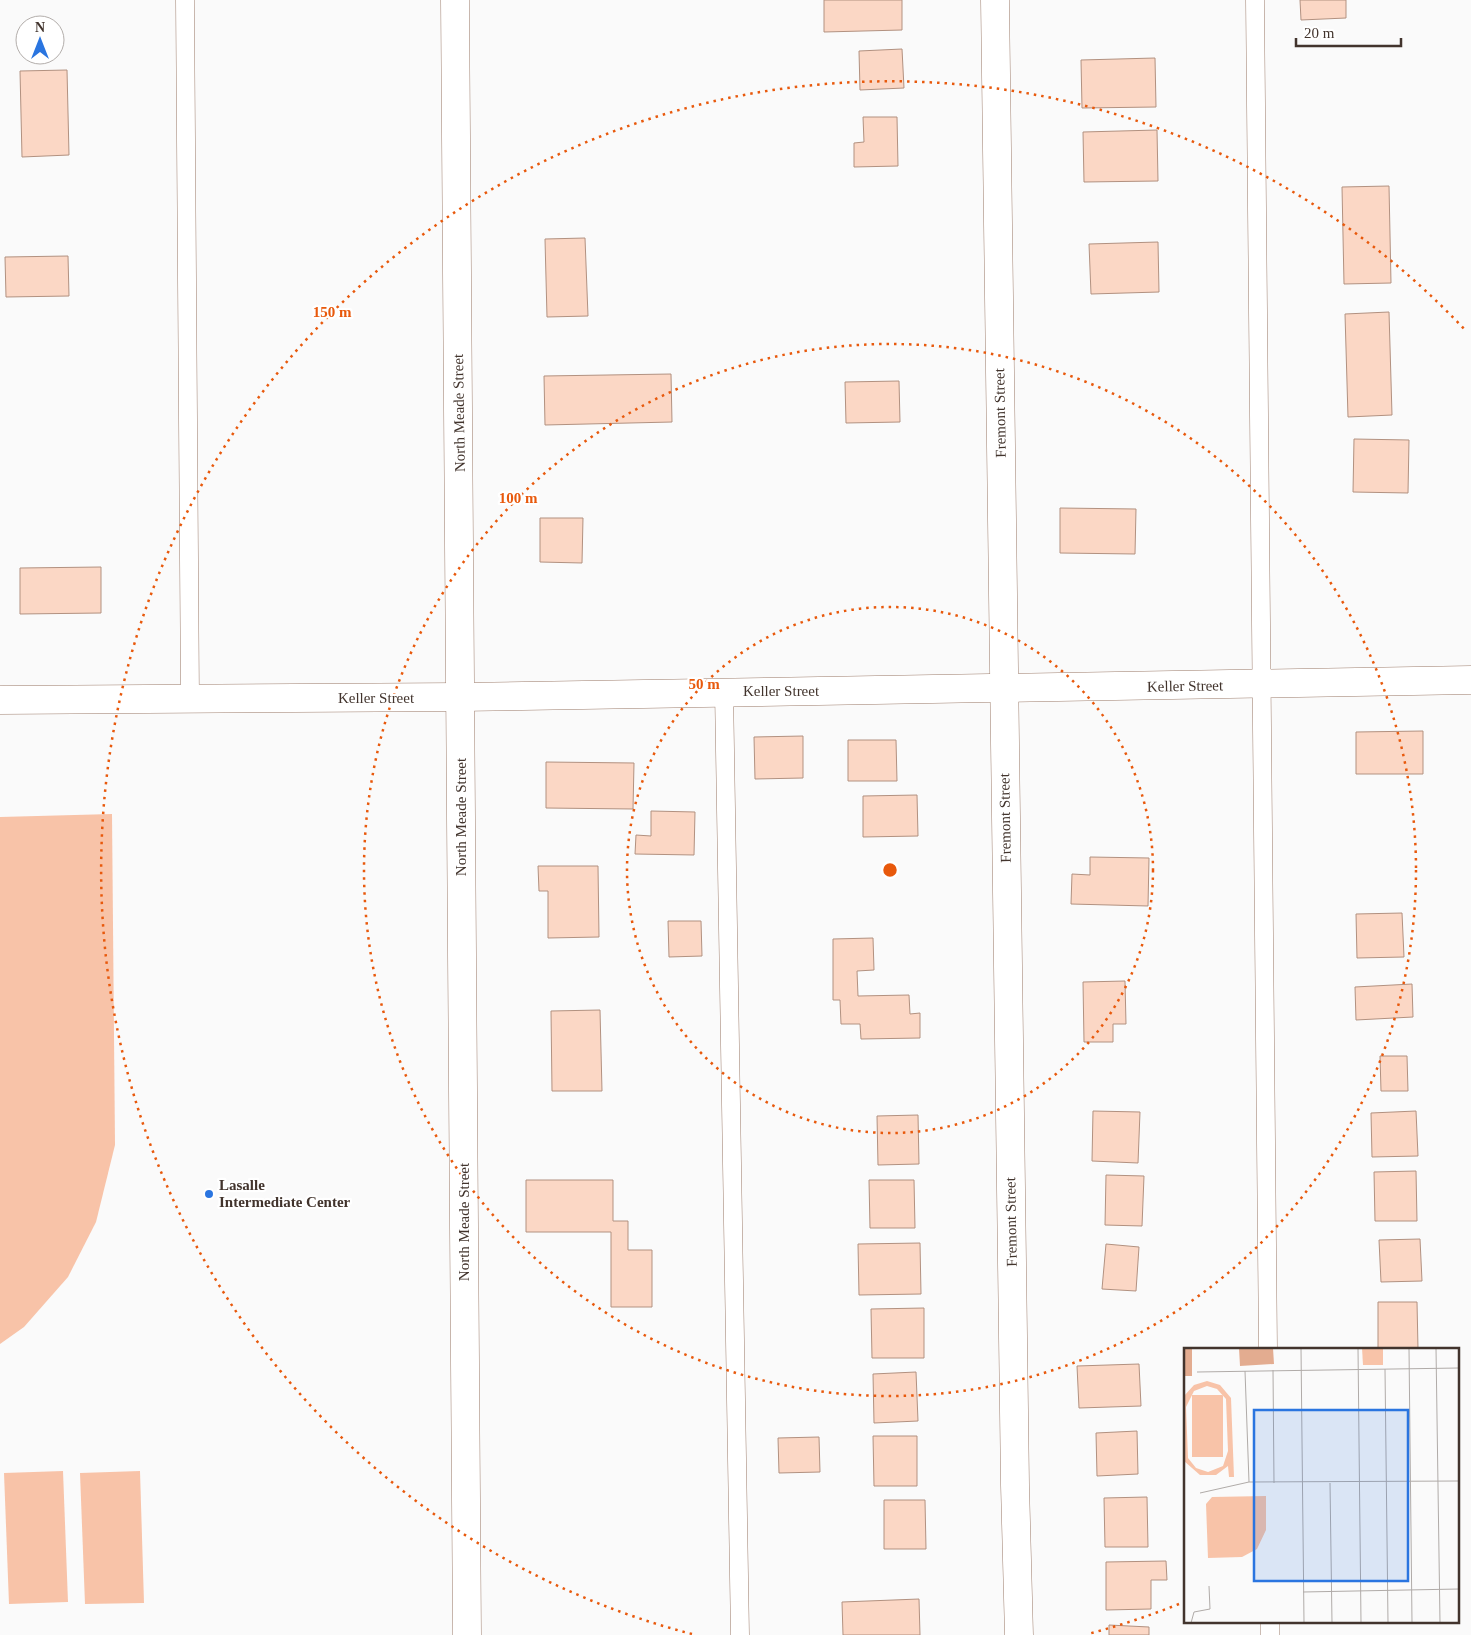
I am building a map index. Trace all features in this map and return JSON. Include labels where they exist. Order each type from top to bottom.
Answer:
[{"type":"street","name":"North Meade Street","points":[[455,0],[456,254],[460,408],[460,697],[467,1635]]},
{"type":"street","name":"Fremont Street","points":[[995,0],[1019,1635]]},
{"type":"street","name":"Keller Street","points":[[0,700],[460,697],[724,691],[1004,689],[1471,680]]},
{"type":"lane","points":[[185,0],[190,699]]},
{"type":"lane","points":[[1255,0],[1268,1348]]},
{"type":"lane","points":[[724,691],[740,1635]]},
{"type":"lane","points":[[1270,1622],[1270,1635]]},
{"type":"shaded area","points":[[112,814],[115,1145],[96,1222],[68,1277],[24,1327],[0,1344],[0,817]]},
{"type":"shaded area","points":[[63,1471],[68,1602],[9,1604],[4,1473]]},
{"type":"shaded area","points":[[140,1471],[144,1603],[85,1604],[80,1473]]},
{"type":"building","points":[[824,0],[902,0],[902,30],[824,32]]},
{"type":"building","points":[[1300,0],[1346,0],[1346,18],[1301,20]]},
{"type":"building","points":[[902,49],[904,88],[860,90],[859,51]]},
{"type":"building","points":[[1155,58],[1156,107],[1082,108],[1081,60]]},
{"type":"building","points":[[67,70],[69,155],[22,157],[20,71]]},
{"type":"building","points":[[863,117],[897,117],[898,166],[854,167],[854,143],[864,142]]},
{"type":"building","points":[[1157,130],[1158,181],[1084,182],[1083,132]]},
{"type":"building","points":[[1389,186],[1391,283],[1344,284],[1342,187]]},
{"type":"building","points":[[585,238],[588,316],[547,317],[545,239]]},
{"type":"building","points":[[1158,242],[1159,292],[1091,294],[1089,244]]},
{"type":"building","points":[[68,256],[69,296],[6,297],[5,257]]},
{"type":"building","points":[[1389,312],[1392,415],[1348,417],[1345,314]]},
{"type":"building","points":[[671,374],[672,422],[545,425],[544,376]]},
{"type":"building","points":[[899,381],[900,422],[846,423],[845,382]]},
{"type":"building","points":[[1354,439],[1409,440],[1408,493],[1353,492]]},
{"type":"building","points":[[1060,508],[1136,509],[1135,554],[1060,553]]},
{"type":"building","points":[[540,518],[583,518],[582,563],[540,562]]},
{"type":"building","points":[[101,567],[101,613],[20,614],[20,568]]},
{"type":"building","points":[[1423,731],[1423,774],[1356,774],[1356,732]]},
{"type":"building","points":[[803,736],[803,778],[755,779],[754,737]]},
{"type":"building","points":[[848,740],[896,740],[897,781],[848,781]]},
{"type":"building","points":[[546,762],[634,763],[633,809],[546,808]]},
{"type":"building","points":[[917,795],[918,836],[863,837],[863,796]]},
{"type":"building","points":[[651,811],[695,812],[694,855],[635,854],[636,835],[651,836]]},
{"type":"building","points":[[1090,857],[1149,858],[1148,906],[1071,904],[1072,874],[1090,875]]},
{"type":"building","points":[[538,866],[598,866],[599,937],[548,938],[548,891],[539,891]]},
{"type":"building","points":[[1402,913],[1404,957],[1357,958],[1356,914]]},
{"type":"building","points":[[668,921],[701,921],[702,956],[669,957]]},
{"type":"building","points":[[873,938],[874,970],[857,971],[858,996],[909,995],[910,1014],[920,1013],[920,1038],[861,1039],[860,1024],[841,1024],[840,1000],[833,1000],[833,939]]},
{"type":"building","points":[[1125,981],[1126,1024],[1113,1024],[1113,1042],[1084,1042],[1083,982]]},
{"type":"building","points":[[1412,984],[1413,1017],[1356,1020],[1355,987]]},
{"type":"building","points":[[600,1010],[602,1091],[552,1091],[551,1011]]},
{"type":"building","points":[[1380,1056],[1407,1056],[1408,1091],[1381,1091]]},
{"type":"building","points":[[1093,1111],[1140,1112],[1138,1163],[1092,1161]]},
{"type":"building","points":[[1416,1111],[1418,1156],[1372,1157],[1371,1113]]},
{"type":"building","points":[[918,1115],[919,1164],[878,1165],[877,1116]]},
{"type":"building","points":[[1416,1171],[1417,1221],[1375,1221],[1374,1172]]},
{"type":"building","points":[[1106,1175],[1144,1176],[1142,1226],[1105,1225]]},
{"type":"building","points":[[526,1180],[613,1180],[613,1221],[628,1221],[628,1250],[652,1250],[652,1307],[611,1307],[611,1232],[526,1232]]},
{"type":"building","points":[[869,1180],[914,1180],[915,1228],[870,1228]]},
{"type":"building","points":[[1420,1239],[1422,1281],[1381,1282],[1379,1240]]},
{"type":"building","points":[[920,1243],[921,1294],[859,1295],[858,1244]]},
{"type":"building","points":[[1106,1244],[1139,1247],[1136,1291],[1102,1289]]},
{"type":"building","points":[[1378,1302],[1417,1302],[1418,1348],[1378,1348]]},
{"type":"building","points":[[924,1308],[924,1358],[872,1358],[871,1309]]},
{"type":"building","points":[[1139,1364],[1141,1406],[1079,1408],[1077,1366]]},
{"type":"building","points":[[916,1372],[918,1421],[874,1423],[873,1374]]},
{"type":"building","points":[[1137,1431],[1138,1474],[1097,1476],[1096,1433]]},
{"type":"building","points":[[873,1436],[917,1436],[917,1486],[874,1486]]},
{"type":"building","points":[[819,1437],[820,1472],[779,1473],[778,1438]]},
{"type":"building","points":[[1147,1497],[1148,1547],[1105,1547],[1104,1498]]},
{"type":"building","points":[[884,1500],[925,1500],[926,1549],[884,1549]]},
{"type":"building","points":[[1166,1561],[1167,1580],[1151,1580],[1151,1609],[1106,1610],[1106,1562]]},
{"type":"building","points":[[919,1599],[920,1635],[843,1635],[842,1602]]},
{"type":"building","points":[[1109,1625],[1149,1627],[1149,1635],[1109,1635]]},
{"type":"place","name":"Lasalle Intermediate Center","points":[[209,1194]]}]
